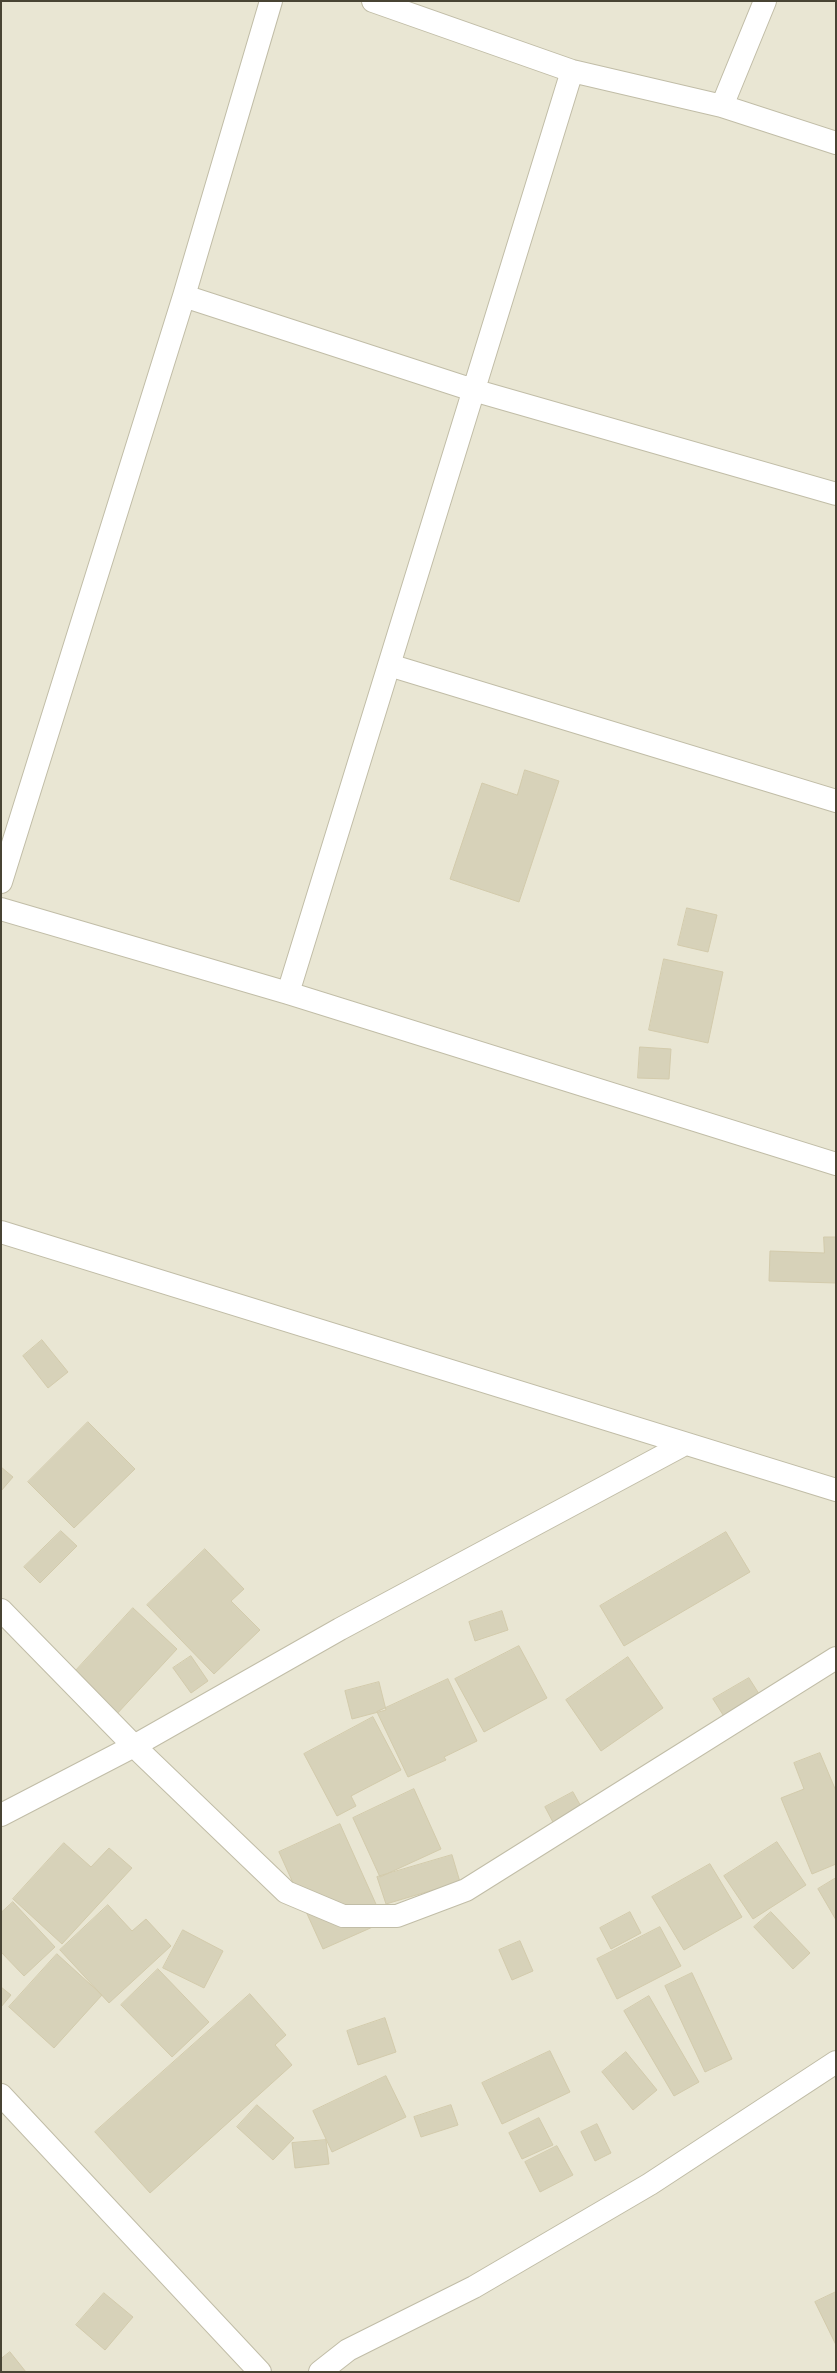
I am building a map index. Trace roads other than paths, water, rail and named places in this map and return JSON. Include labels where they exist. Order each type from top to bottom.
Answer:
[{"type":"street","points":[[1,882],[184,296],[271,1]]},
{"type":"street","points":[[373,1],[572,71],[722,106],[836,143]]},
{"type":"street","points":[[722,106],[765,1]]},
{"type":"street","points":[[288,993],[572,71]]},
{"type":"street","points":[[184,296],[473,390],[836,494]]},
{"type":"street","points":[[388,665],[836,801]]},
{"type":"street","points":[[1,909],[288,993],[836,1164]]},
{"type":"street","points":[[1,1232],[836,1490]]},
{"type":"street","points":[[1,1815],[134,1746],[340,1629],[685,1444]]},
{"type":"street","points":[[1,1610],[134,1746],[286,1892],[343,1916],[397,1916],[466,1890],[836,1658]]},
{"type":"street","points":[[320,2372],[348,2350],[474,2287],[650,2184],[836,2062]]},
{"type":"street","points":[[1,2095],[260,2372]]}]
